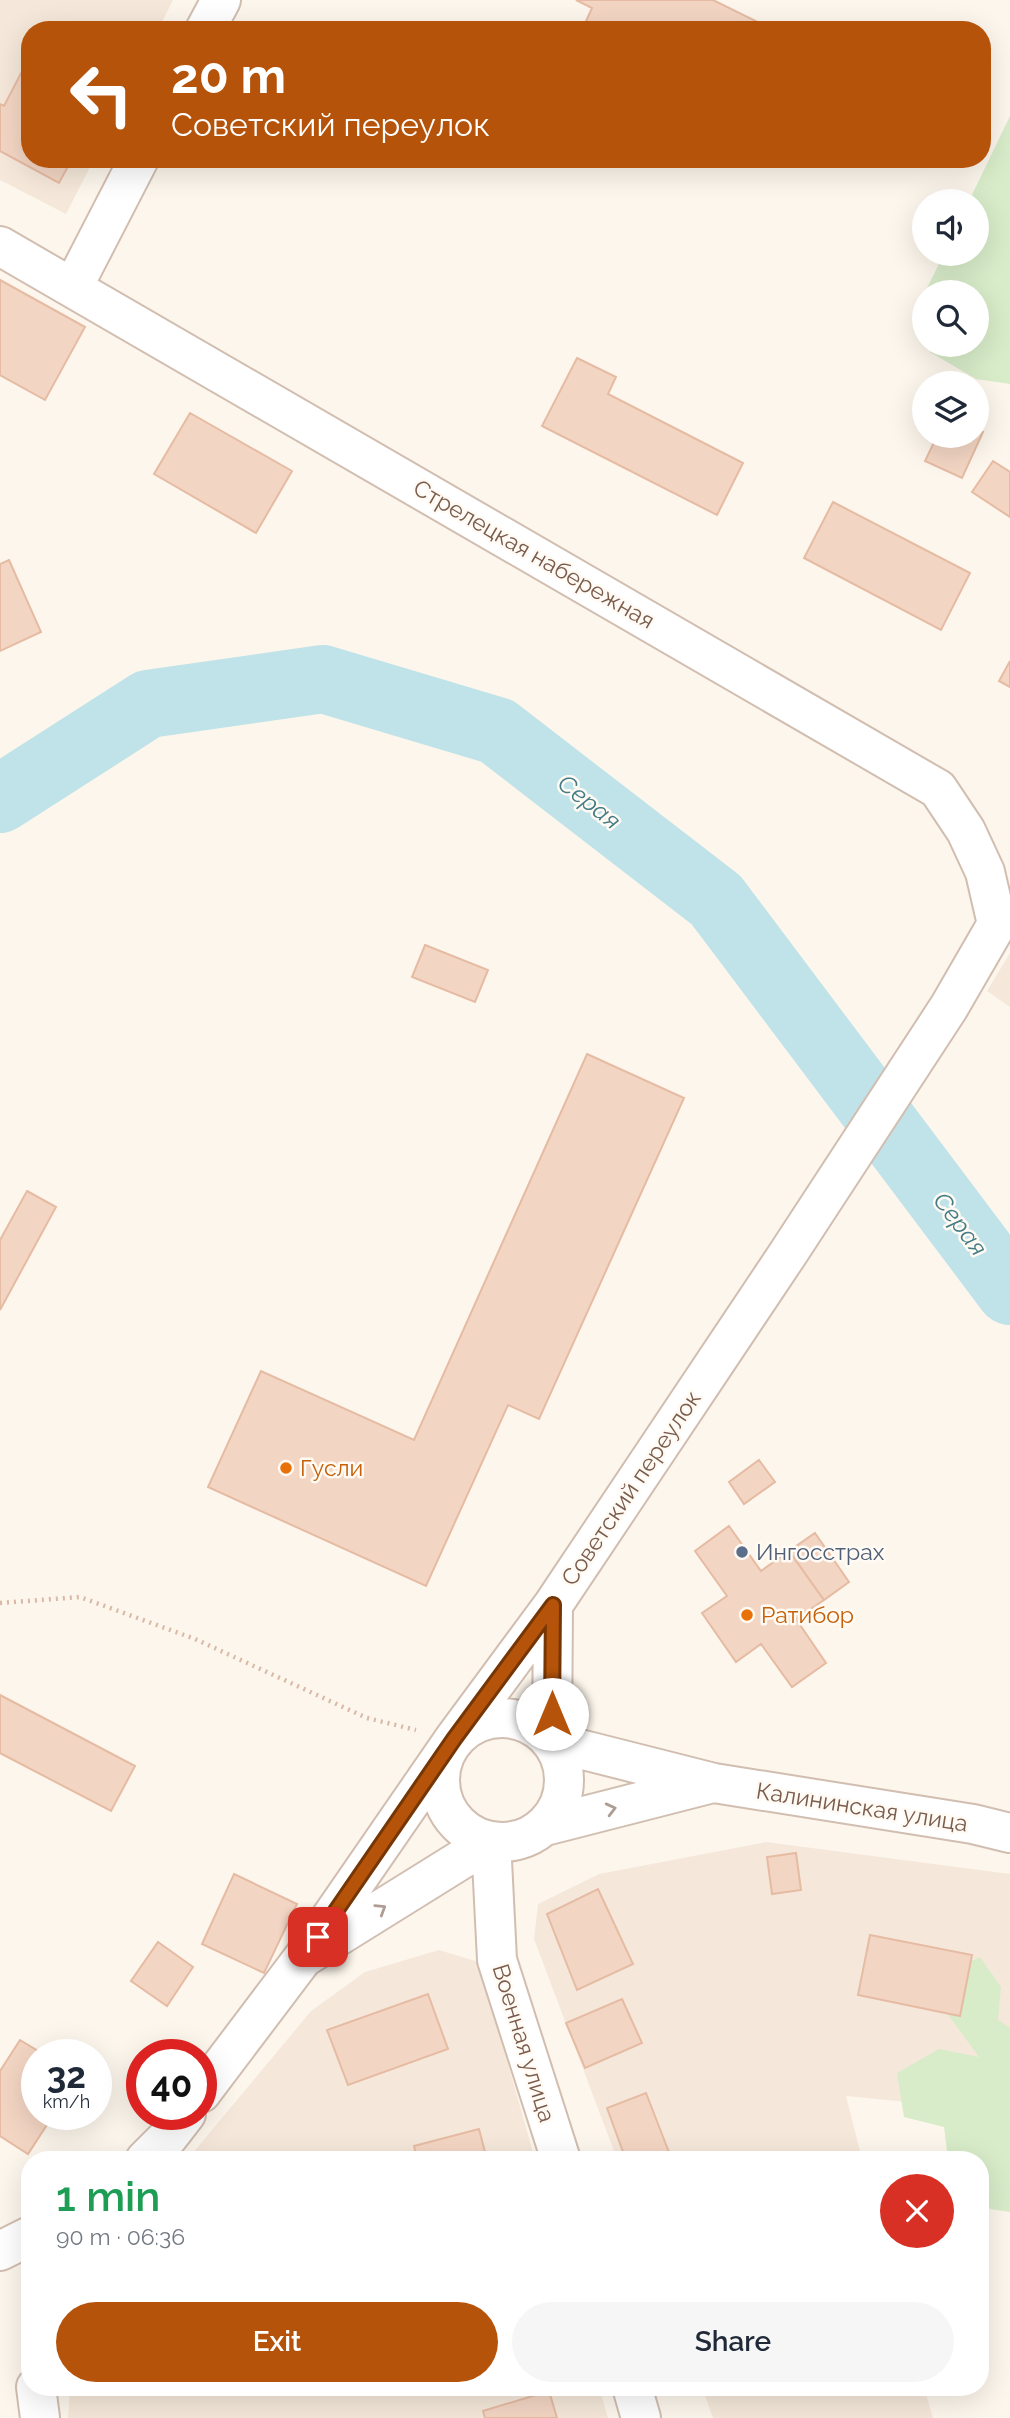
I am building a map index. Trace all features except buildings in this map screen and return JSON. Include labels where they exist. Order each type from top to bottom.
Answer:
[{"type":"street","points":[[210,21],[220,0]]},
{"type":"street","points":[[73,287],[134,168]]},
{"type":"street","name":"Стрелецкая набережная","points":[[0,246],[938,789],[966,831],[1004,914]]},
{"type":"street","name":"Советский переулок","points":[[303,1958],[454,1739],[553,1605],[949,1007],[1004,914]]},
{"type":"street","points":[[552,1742],[553,1605]]},
{"type":"street","points":[[545,1826],[562,1800],[564,1785],[562,1762],[552,1742],[539,1729],[522,1720],[504,1717],[485,1719],[468,1727],[454,1739],[440,1769],[443,1801],[461,1828],[491,1841],[520,1840],[545,1826],[714,1783]]},
{"type":"street","name":"Калининская улица","points":[[552,1742],[714,1783],[973,1824],[1010,1833]]},
{"type":"street","points":[[217,2072],[303,1958],[491,1841]]},
{"type":"street","name":"Военная улица","points":[[491,1841],[497,1960],[558,2151]]},
{"type":"street","points":[[154,2151],[174,2130]]},
{"type":"street","points":[[0,2251],[21,2240]]},
{"type":"street","points":[[37,2396],[40,2418]]},
{"type":"street","points":[[635,2396],[641,2418]]},
{"type":"path","points":[[0,1603],[80,1597],[195,1639],[367,1718],[454,1739]]},
{"type":"shaded area","points":[[0,0],[173,0],[162,21],[21,21],[21,168],[89,168],[66,214],[0,180]]},
{"type":"shaded area","points":[[1010,953],[1010,1007],[987,991]]},
{"type":"shaded area","points":[[766,1842],[1010,1874],[1010,2112],[846,2096],[860,2151],[614,2151],[534,1939],[538,1904],[599,1874]]},
{"type":"shaded area","points":[[439,1950],[479,1962],[533,2151],[194,2151],[212,2130],[217,2130],[217,2124],[311,2011],[365,1972]]},
{"type":"shaded area","points":[[69,2396],[602,2396],[608,2418],[68,2418]]},
{"type":"shaded area","points":[[705,2396],[927,2396],[933,2418],[713,2418]]},
{"type":"green space","points":[[1010,116],[1010,384],[989,381],[989,371],[962,371],[939,357],[989,357],[989,280],[931,280],[938,266],[989,266],[989,189],[975,189],[985,168],[991,168],[991,155]]},
{"type":"green space","points":[[980,1957],[1001,1987],[998,2020],[1010,2028],[1010,2212],[989,2208],[989,2151],[947,2151],[944,2127],[904,2117],[897,2073],[939,2049],[979,2057],[944,2009],[940,1975]]},
{"type":"waterway","name":"Серая","points":[[0,799],[148,704],[323,679],[497,731],[716,900],[1010,1291]]},
{"type":"place","name":"Гусли","points":[[286,1468]]},
{"type":"place","name":"Ингосстрах","points":[[742,1552]]},
{"type":"place","name":"Ратибор","points":[[747,1615]]},
{"type":"route","points":[[318,1937],[454,1739],[553,1605],[552,1714]]}]
